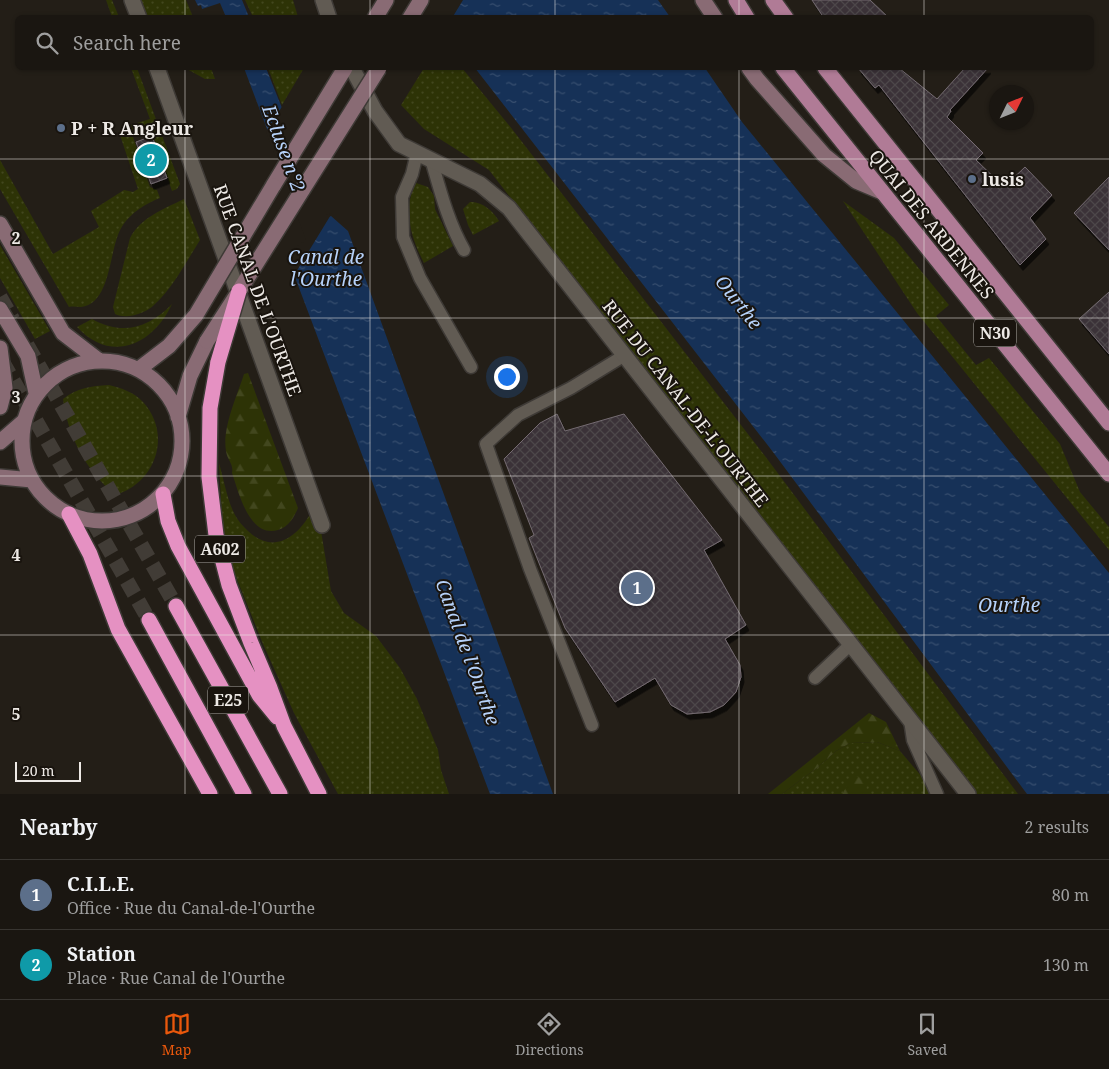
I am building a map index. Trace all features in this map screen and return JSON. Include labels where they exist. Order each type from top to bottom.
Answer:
[{"type":"highway","name":"A602","points":[[239,291],[218,362],[210,408],[209,477],[216,536],[229,585],[284,726],[319,794]]},
{"type":"highway","name":"A602","points":[[162,494],[168,521],[178,546],[259,695],[284,726]]},
{"type":"highway","points":[[69,514],[90,554],[118,629],[210,794]]},
{"type":"highway","name":"E25","points":[[176,606],[280,794]]},
{"type":"highway","name":"E25","points":[[149,620],[244,794]]},
{"type":"main road","points":[[377,15],[386,0]]},
{"type":"main road","points":[[412,15],[422,0]]},
{"type":"main road","points":[[703,0],[713,15]]},
{"type":"main road","points":[[736,0],[745,15]]},
{"type":"main road","points":[[773,0],[784,15]]},
{"type":"main road","points":[[139,369],[169,346],[196,315],[344,70]]},
{"type":"main road","points":[[178,416],[190,376],[207,341],[378,70]]},
{"type":"main road","points":[[750,70],[756,79],[824,155],[856,181],[882,192]]},
{"type":"main road","name":"QUAI DES ARDENNES","points":[[785,70],[1109,474]]},
{"type":"main road","name":"QUAI DES ARDENNES","points":[[827,70],[1109,423]]},
{"type":"main road","points":[[0,224],[63,333],[98,360]]},
{"type":"main road","points":[[0,309],[28,356],[36,393]]},
{"type":"main road","points":[[0,348],[4,388],[0,407]]},
{"type":"main road","points":[[98,360],[112,360],[139,369],[156,382],[170,398],[178,416],[182,437],[181,457],[174,477],[162,494],[143,510],[119,519],[94,521],[69,514],[42,494],[32,480],[24,462],[21,442],[23,422],[28,407],[36,393],[53,376],[74,365],[98,360]]},
{"type":"main road","points":[[0,442],[23,422]]},
{"type":"main road","points":[[0,476],[32,480]]},
{"type":"street","points":[[132,0],[138,15]]},
{"type":"street","points":[[323,0],[328,15]]},
{"type":"street","name":"RUE CANAL DE L'OURTHE","points":[[158,70],[322,525]]},
{"type":"street","name":"RUE DU CANAL-DE-L'OURTHE","points":[[353,70],[375,111],[399,144],[480,184],[509,208],[910,719],[964,791]]},
{"type":"lane","points":[[424,156],[457,238],[464,250]]},
{"type":"lane","points":[[424,156],[412,174],[402,197],[402,237],[420,278],[471,367]]},
{"type":"lane","points":[[592,725],[530,569],[486,444],[518,415],[571,388],[625,355]]},
{"type":"lane","points":[[816,678],[851,644]]},
{"type":"lane","points":[[910,719],[913,740],[937,794]]},
{"type":"green space","points":[[106,0],[112,0],[118,15],[111,15]]},
{"type":"green space","points":[[141,0],[186,0],[192,15],[147,15]]},
{"type":"green space","points":[[245,0],[293,0],[297,15],[252,15]]},
{"type":"green space","points":[[132,70],[138,70],[180,184],[177,189],[172,191],[151,131],[133,137],[150,187],[157,190],[160,198],[139,209],[123,225],[118,234],[104,285],[99,295],[91,303],[81,307],[69,307],[0,189],[0,160],[53,254],[99,227],[91,211],[124,190],[133,192],[138,189],[119,132],[124,127],[150,119]]},
{"type":"green space","points":[[189,70],[212,70],[215,79],[205,79]]},
{"type":"green space","points":[[269,70],[303,70],[282,105]]},
{"type":"green space","points":[[423,70],[464,70],[512,129],[765,456],[1018,794],[976,794],[489,170],[424,129],[401,105]]},
{"type":"green space","points":[[416,183],[428,187],[434,196],[435,209],[453,246],[424,263],[412,234],[409,213],[412,193]]},
{"type":"green space","points":[[184,199],[200,240],[174,282],[151,307],[142,313],[131,316],[115,314],[113,307],[130,238],[140,224],[161,210]]},
{"type":"green space","points":[[843,201],[894,238],[949,305],[936,316],[976,365],[989,358],[1060,444],[1080,492],[1109,527],[1109,550],[917,313]]},
{"type":"green space","points":[[470,202],[479,203],[487,207],[499,221],[473,235],[463,209]]},
{"type":"green space","points":[[0,245],[50,331],[35,339],[0,278]]},
{"type":"green space","points":[[172,304],[154,330],[143,339],[130,345],[117,347],[104,345],[90,338],[77,327],[92,319],[114,327],[135,327],[154,319]]},
{"type":"green space","points":[[248,373],[298,508],[288,524],[278,530],[268,531],[260,527],[247,512],[238,491],[226,451],[225,442],[228,422],[244,374]]},
{"type":"green space","points":[[109,385],[131,393],[143,402],[152,415],[157,429],[158,443],[155,457],[149,469],[140,480],[129,489],[115,495],[95,475],[80,452],[69,427],[63,399],[85,388]]},
{"type":"green space","points":[[219,463],[235,515],[244,527],[257,538],[266,542],[283,540],[298,530],[310,514],[321,531],[331,591],[344,613],[376,636],[400,668],[417,699],[438,750],[441,770],[449,794],[338,794],[294,713],[263,644],[230,562],[222,519]]},
{"type":"green space","points":[[869,713],[886,722],[900,751],[877,742],[850,743],[836,751],[782,794],[768,794]]},
{"type":"green space","points":[[877,742],[900,751],[923,778],[929,794],[782,794],[836,751],[850,743]]},
{"type":"green space","points":[[853,775],[867,780],[866,794],[842,794]]},
{"type":"water","points":[[195,0],[242,0],[248,15],[225,15],[220,3],[202,9],[201,5],[198,6]]},
{"type":"water","points":[[429,0],[658,0],[669,15],[439,15]]},
{"type":"water","name":"Canal de l'Ourthe","points":[[245,70],[267,70],[326,218],[331,216],[348,231],[553,794],[490,794],[287,256],[309,240]]},
{"type":"water","name":"Ourthe","points":[[477,70],[706,70],[742,122],[1109,573],[1109,794],[1027,794],[773,452]]},
{"type":"pier","points":[[426,0],[463,0],[454,15],[435,15]]},
{"type":"pier","points":[[283,105],[327,215],[332,213],[293,277],[285,255],[306,240],[266,132]]},
{"type":"building","points":[[812,0],[870,0],[886,15],[822,15]]},
{"type":"building","points":[[860,70],[901,70],[937,99],[963,70],[986,70],[950,110],[947,117],[983,153],[976,160],[1004,187],[1025,167],[1052,195],[1030,218],[1046,239],[1020,265],[879,85],[875,88]]},
{"type":"building","points":[[152,136],[167,178],[151,184],[136,142]]},
{"type":"building","points":[[1109,177],[1109,250],[1074,213]]},
{"type":"building","points":[[1109,292],[1109,354],[1079,319]]},
{"type":"building","points":[[557,414],[565,431],[624,414],[722,540],[704,550],[746,625],[725,639],[740,665],[741,677],[736,692],[724,705],[710,712],[687,714],[671,705],[655,678],[615,702],[565,628],[529,538],[534,535],[504,459],[540,423]]},
{"type":"tunnel","points":[[0,297],[13,320]]},
{"type":"tunnel","points":[[27,345],[176,606]]},
{"type":"tunnel","points":[[2,361],[149,620]]},
{"type":"place","name":"P + R Angleur","points":[[61,128]]},
{"type":"place","name":"Station","points":[[151,160]]},
{"type":"place","name":"lusis","points":[[972,179]]},
{"type":"place","name":"C.I.L.E.","points":[[637,588]]},
{"type":"water label","name":"Ecluse n°2","points":[[284,148]]}]
